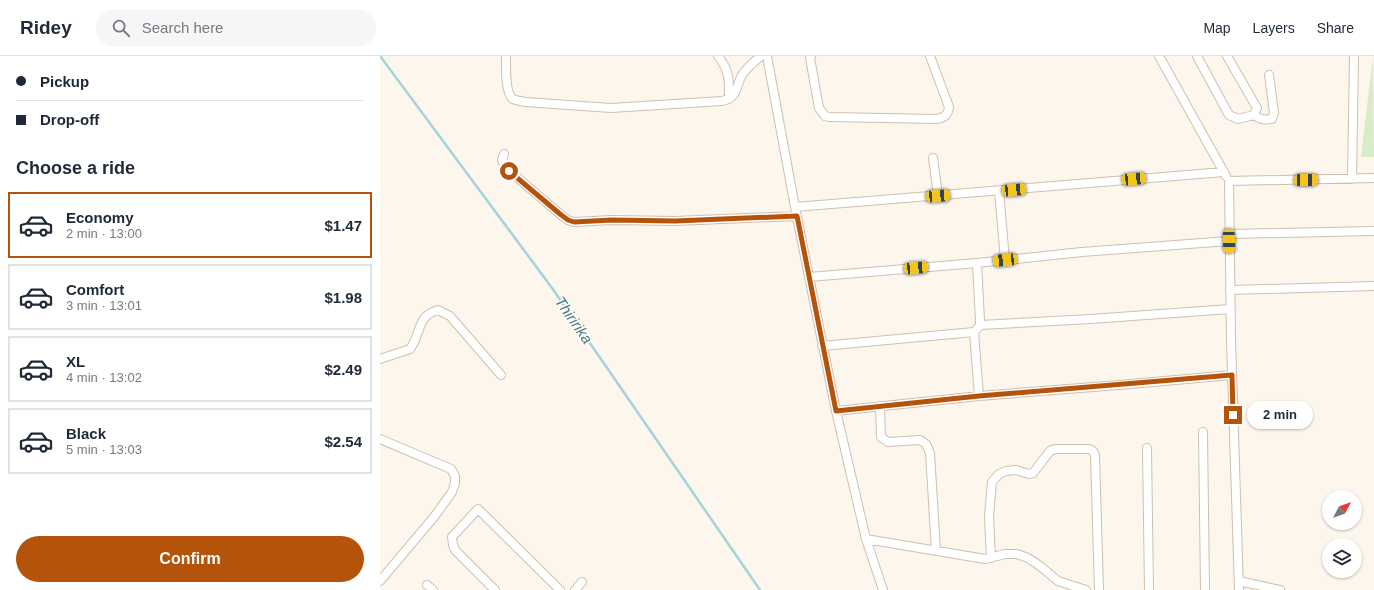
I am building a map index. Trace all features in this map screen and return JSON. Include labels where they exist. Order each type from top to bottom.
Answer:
[{"type":"street","points":[[506,56],[506,77],[509,94],[518,101],[612,108],[722,101],[729,99],[734,95],[743,73],[761,56]]},
{"type":"street","points":[[718,56],[725,64],[730,77],[729,99]]},
{"type":"street","points":[[767,56],[822,346],[836,411],[866,539],[883,590]]},
{"type":"street","points":[[810,56],[819,108],[825,116],[944,118],[948,114],[949,107],[930,56]]},
{"type":"street","points":[[1159,56],[1229,181],[1230,309],[1239,590]]},
{"type":"street","points":[[1197,56],[1229,115],[1238,119],[1254,116],[1264,120],[1272,118],[1274,113],[1269,75]]},
{"type":"street","points":[[1227,56],[1256,108],[1254,116]]},
{"type":"street","points":[[1352,179],[1354,56]]},
{"type":"street","points":[[504,154],[502,160],[505,167],[560,214],[568,220],[574,222],[612,220],[675,221],[797,216]]},
{"type":"street","points":[[933,158],[938,196]]},
{"type":"street","points":[[795,207],[1224,172]]},
{"type":"street","points":[[1229,181],[1374,178]]},
{"type":"street","points":[[999,191],[1005,260]]},
{"type":"street","points":[[809,278],[977,263],[1229,237],[1374,231]]},
{"type":"street","points":[[822,346],[974,332],[980,325],[977,263]]},
{"type":"street","points":[[1230,290],[1374,286]]},
{"type":"street","points":[[980,325],[1230,309]]},
{"type":"street","points":[[380,359],[410,349],[424,318],[430,312],[438,310],[450,316],[501,375]]},
{"type":"street","points":[[974,332],[979,396]]},
{"type":"street","points":[[836,411],[979,396],[1232,375]]},
{"type":"street","points":[[880,406],[881,437],[883,439],[888,442],[920,440],[926,444],[930,453],[936,551]]},
{"type":"street","points":[[1203,432],[1205,590]]},
{"type":"street","points":[[380,439],[451,469],[455,476],[456,483],[452,492],[434,517],[380,581]]},
{"type":"street","points":[[1147,448],[1149,590]]},
{"type":"street","points":[[991,558],[989,517],[992,482],[995,478],[1006,471],[1016,470],[1029,474],[1032,473],[1050,451],[1056,449],[1089,449],[1093,451],[1095,455],[1099,590]]},
{"type":"street","points":[[495,590],[455,550],[452,545],[452,536],[478,510],[560,590]]},
{"type":"street","points":[[866,539],[985,559],[1005,554],[1017,554],[1028,558],[1058,581],[1086,590]]},
{"type":"street","points":[[1239,581],[1280,590]]},
{"type":"street","points":[[575,590],[582,582]]},
{"type":"green space","points":[[1373,56],[1374,157],[1361,157]]},
{"type":"waterway","name":"Thiririka","points":[[380,56],[552,288],[760,590]]},
{"type":"route","points":[[509,171],[560,214],[568,220],[574,222],[612,220],[675,221],[797,216],[836,411],[979,396],[1232,375],[1233,415]]}]
